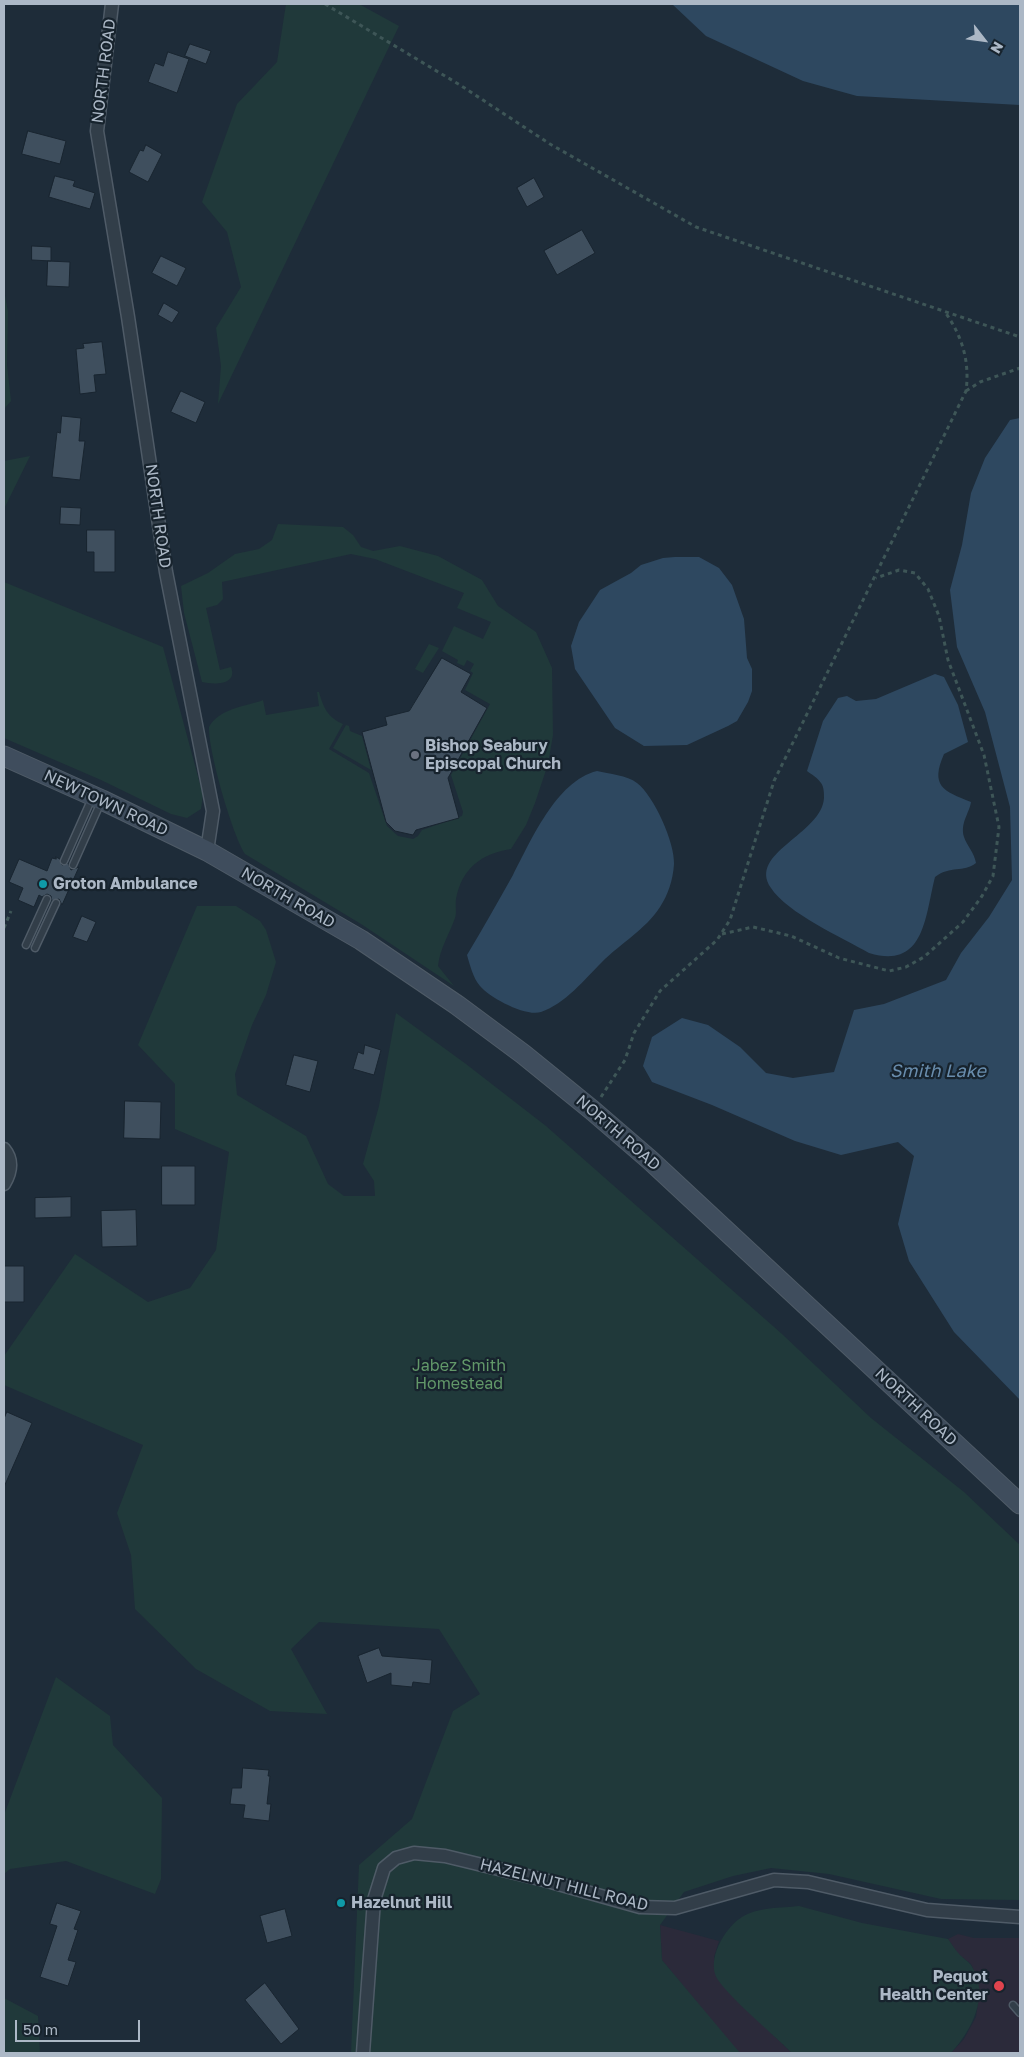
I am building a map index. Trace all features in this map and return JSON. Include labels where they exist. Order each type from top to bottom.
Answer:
[{"type":"main road","name":"NEWTOWN ROAD","points":[[4,756],[98,798],[207,851]]},
{"type":"main road","name":"NORTH ROAD","points":[[207,851],[361,940],[523,1054],[592,1110],[707,1211],[1020,1504]]},
{"type":"street","name":"NORTH ROAD","points":[[112,4],[97,131],[128,317],[166,572],[213,811],[207,851]]},
{"type":"street","points":[[4,1149],[10,1159],[10,1168],[4,1184]]},
{"type":"street","name":"HAZELNUT HILL ROAD","points":[[363,2053],[374,1900],[377,1884],[384,1868],[396,1858],[414,1853],[445,1856],[472,1862],[640,1907],[675,1908],[774,1880],[808,1882],[928,1910],[1020,1917]]},
{"type":"lane","points":[[64,861],[98,798]]},
{"type":"lane","points":[[73,865],[98,798]]},
{"type":"lane","points":[[26,945],[47,899]]},
{"type":"lane","points":[[35,948],[56,903]]},
{"type":"lane","points":[[1012,2006],[1020,2014]]},
{"type":"path","points":[[325,4],[460,84],[550,144],[696,227],[1020,337]]},
{"type":"path","points":[[592,1110],[625,1060],[634,1033],[660,991],[695,961],[721,934],[730,920],[774,781],[876,578],[966,391],[968,372],[963,348],[957,330],[945,312]]},
{"type":"path","points":[[966,391],[980,382],[1020,368]]},
{"type":"path","points":[[721,934],[753,927],[791,936],[839,958],[889,971],[906,967],[924,957],[942,943],[972,910],[993,876],[999,827],[984,754],[948,660],[939,616],[928,589],[915,573],[899,570],[876,578]]},
{"type":"path","points":[[4,928],[11,912]]},
{"type":"shaded area","points":[[660,1925],[719,1941],[714,1957],[727,1990],[792,2053],[738,2053],[662,1960]]},
{"type":"shaded area","name":"Pequot Health Center","points":[[958,1934],[974,1938],[1020,1938],[1020,2053],[951,2053],[964,2039],[976,2017],[979,1996],[976,1976],[971,1964],[958,1954],[948,1939]]},
{"type":"green space","points":[[286,4],[359,4],[399,26],[218,404],[221,366],[216,328],[241,287],[227,232],[202,202],[237,104],[277,62]]},
{"type":"green space","points":[[4,290],[8,312],[7,365],[11,401],[4,409]]},
{"type":"green space","points":[[30,456],[4,509],[4,461]]},
{"type":"green space","points":[[278,524],[343,527],[353,535],[361,547],[373,551],[400,546],[438,556],[482,580],[498,606],[536,632],[552,668],[553,735],[548,764],[526,825],[511,849],[500,851],[474,864],[459,888],[456,899],[456,916],[443,947],[438,966],[454,986],[361,924],[245,854],[234,829],[222,792],[212,754],[209,727],[213,721],[225,712],[263,700],[266,715],[319,706],[317,692],[319,692],[322,702],[333,719],[343,724],[329,749],[369,773],[387,826],[398,836],[413,839],[422,830],[462,816],[463,812],[451,775],[490,704],[465,690],[473,673],[470,671],[474,664],[467,660],[464,666],[457,663],[458,660],[442,651],[454,626],[483,639],[491,622],[457,608],[464,593],[375,559],[351,554],[222,582],[223,599],[217,605],[206,608],[220,670],[231,667],[232,673],[231,677],[224,682],[202,682],[184,613],[181,586],[208,573],[235,554],[259,549],[272,540]]},
{"type":"green space","points":[[4,582],[163,647],[203,795],[201,809],[187,818],[171,814],[101,780],[4,738]]},
{"type":"green space","points":[[429,644],[439,648],[423,673],[415,669]]},
{"type":"green space","points":[[346,725],[349,726],[350,731],[362,736],[371,770],[333,748]]},
{"type":"green space","name":"Jabez Smith Homestead","points":[[197,906],[236,906],[260,921],[266,930],[276,962],[266,995],[252,1025],[235,1074],[237,1095],[306,1136],[328,1184],[344,1196],[375,1196],[374,1181],[363,1164],[379,1106],[396,1013],[546,1126],[782,1334],[871,1418],[964,1492],[1020,1545],[1020,1900],[941,1899],[829,1874],[771,1868],[733,1876],[684,1892],[660,1925],[662,1960],[740,2053],[351,2053],[359,1865],[412,1819],[453,1711],[480,1694],[439,1629],[319,1622],[291,1649],[327,1714],[270,1711],[196,1669],[135,1609],[131,1555],[117,1513],[143,1445],[4,1385],[4,1356],[75,1254],[148,1302],[190,1288],[216,1250],[229,1152],[175,1129],[175,1084],[138,1045]]},
{"type":"green space","points":[[56,1677],[110,1716],[113,1745],[162,1798],[161,1879],[155,1894],[66,1861],[10,1869],[4,1874],[4,1815]]},
{"type":"green space","points":[[799,1906],[862,1923],[948,1939],[958,1953],[971,1965],[977,1976],[979,1988],[976,2012],[965,2034],[951,2053],[792,2053],[743,2008],[718,1980],[714,1964],[715,1954],[719,1945],[729,1928],[748,1914],[770,1908]]},
{"type":"green space","points":[[4,1998],[38,2016],[40,2053],[4,2053]]},
{"type":"water","points":[[672,4],[1020,4],[1020,105],[857,96],[803,81],[706,36]]},
{"type":"water","name":"Smith Lake","points":[[1020,418],[1020,1400],[954,1332],[909,1261],[898,1224],[914,1156],[898,1142],[841,1155],[795,1141],[712,1105],[652,1082],[643,1066],[652,1037],[682,1018],[708,1025],[740,1047],[766,1073],[793,1078],[834,1072],[854,1010],[884,1004],[946,980],[961,953],[989,917],[1012,880],[1010,807],[985,712],[957,647],[950,590],[962,545],[971,493],[985,458],[1010,420]]},
{"type":"water","points":[[699,557],[719,568],[732,585],[744,619],[747,658],[752,669],[752,691],[737,721],[728,726],[687,745],[644,746],[615,728],[575,669],[571,646],[579,622],[600,590],[631,573],[641,565],[663,558]]},
{"type":"water","points":[[935,674],[944,677],[958,705],[968,742],[944,754],[938,773],[939,780],[946,790],[971,802],[963,832],[976,863],[966,868],[946,871],[935,877],[924,923],[912,947],[902,954],[888,956],[869,953],[789,907],[771,888],[766,876],[769,864],[777,854],[812,822],[820,811],[824,798],[823,786],[818,779],[807,771],[823,721],[838,698],[847,696],[856,701],[876,699]]},
{"type":"water","points":[[597,771],[633,780],[644,789],[650,798],[662,820],[671,844],[674,864],[670,887],[660,907],[647,923],[609,955],[566,997],[541,1012],[527,1012],[500,1001],[485,991],[474,975],[467,955],[546,814],[569,787],[582,777]]},
{"type":"building","points":[[190,44],[211,51],[206,64],[185,56]]},
{"type":"building","points":[[168,52],[189,59],[177,93],[148,82],[155,63],[163,66]]},
{"type":"building","points":[[28,131],[66,141],[60,164],[22,154]]},
{"type":"building","points":[[146,145],[162,154],[148,182],[129,172],[140,150],[143,151]]},
{"type":"building","points":[[55,176],[75,181],[73,186],[95,193],[90,209],[49,197]]},
{"type":"building","points":[[534,178],[544,197],[527,207],[517,188]]},
{"type":"building","points":[[582,230],[595,253],[557,275],[544,251]]},
{"type":"building","points":[[32,246],[51,247],[51,261],[32,260]]},
{"type":"building","points":[[161,256],[186,268],[177,286],[152,273]]},
{"type":"building","points":[[48,261],[70,262],[69,287],[47,286]]},
{"type":"building","points":[[164,303],[179,312],[172,323],[158,315]]},
{"type":"building","points":[[102,342],[106,374],[94,375],[96,392],[80,394],[76,349],[84,348],[83,344]]},
{"type":"building","points":[[181,391],[205,402],[196,423],[171,412]]},
{"type":"building","points":[[62,416],[81,418],[79,441],[85,441],[80,480],[52,477],[57,432],[60,433]]},
{"type":"building","points":[[61,507],[81,508],[80,525],[60,524]]},
{"type":"building","points":[[87,530],[115,530],[115,572],[94,572],[94,552],[87,552]]},
{"type":"building","name":"Bishop Seabury Episcopal Church","points":[[442,658],[471,674],[461,692],[487,708],[448,778],[459,818],[416,830],[413,835],[395,831],[386,822],[362,732],[387,725],[385,717],[409,711]]},
{"type":"building","name":"Groton Ambulance","points":[[56,857],[60,859],[62,865],[68,863],[71,870],[79,867],[62,905],[59,899],[52,901],[51,896],[47,894],[42,897],[39,895],[34,907],[18,900],[23,888],[9,882],[19,859],[47,871],[52,858],[56,859]]},
{"type":"building","name":"Groton Ambulance","points":[[82,916],[96,922],[87,942],[73,937]]},
{"type":"building","points":[[365,1045],[381,1050],[374,1075],[353,1069],[358,1052],[363,1054]]},
{"type":"building","points":[[294,1055],[318,1061],[310,1092],[286,1085]]},
{"type":"building","points":[[125,1101],[161,1102],[160,1139],[124,1138]]},
{"type":"building","points":[[162,1166],[195,1166],[195,1205],[162,1205]]},
{"type":"building","points":[[71,1197],[71,1217],[35,1218],[35,1198]]},
{"type":"building","points":[[136,1210],[137,1246],[102,1247],[101,1211]]},
{"type":"building","points":[[4,1266],[24,1266],[24,1302],[4,1302]]},
{"type":"building","points":[[7,1412],[32,1423],[4,1487],[4,1419]]},
{"type":"building","points":[[379,1648],[382,1656],[432,1660],[430,1684],[413,1682],[412,1687],[391,1685],[391,1673],[367,1683],[358,1656]]},
{"type":"building","points":[[243,1768],[269,1770],[267,1804],[271,1804],[269,1821],[243,1818],[245,1805],[230,1804],[232,1788],[241,1788]]},
{"type":"building","points":[[57,1903],[81,1911],[74,1929],[78,1930],[68,1960],[76,1962],[68,1986],[40,1977],[57,1926],[50,1924]]},
{"type":"building","points":[[285,1909],[292,1936],[267,1943],[260,1916]]},
{"type":"building","points":[[265,1983],[299,2029],[281,2044],[245,2000]]},
{"type":"place","name":"Bishop Seabury Episcopal Church","points":[[415,755]]},
{"type":"place","name":"Groton Ambulance","points":[[43,884]]},
{"type":"place","name":"Hazelnut Hill","points":[[341,1903]]},
{"type":"place","name":"Pequot Health Center","points":[[999,1986]]}]
